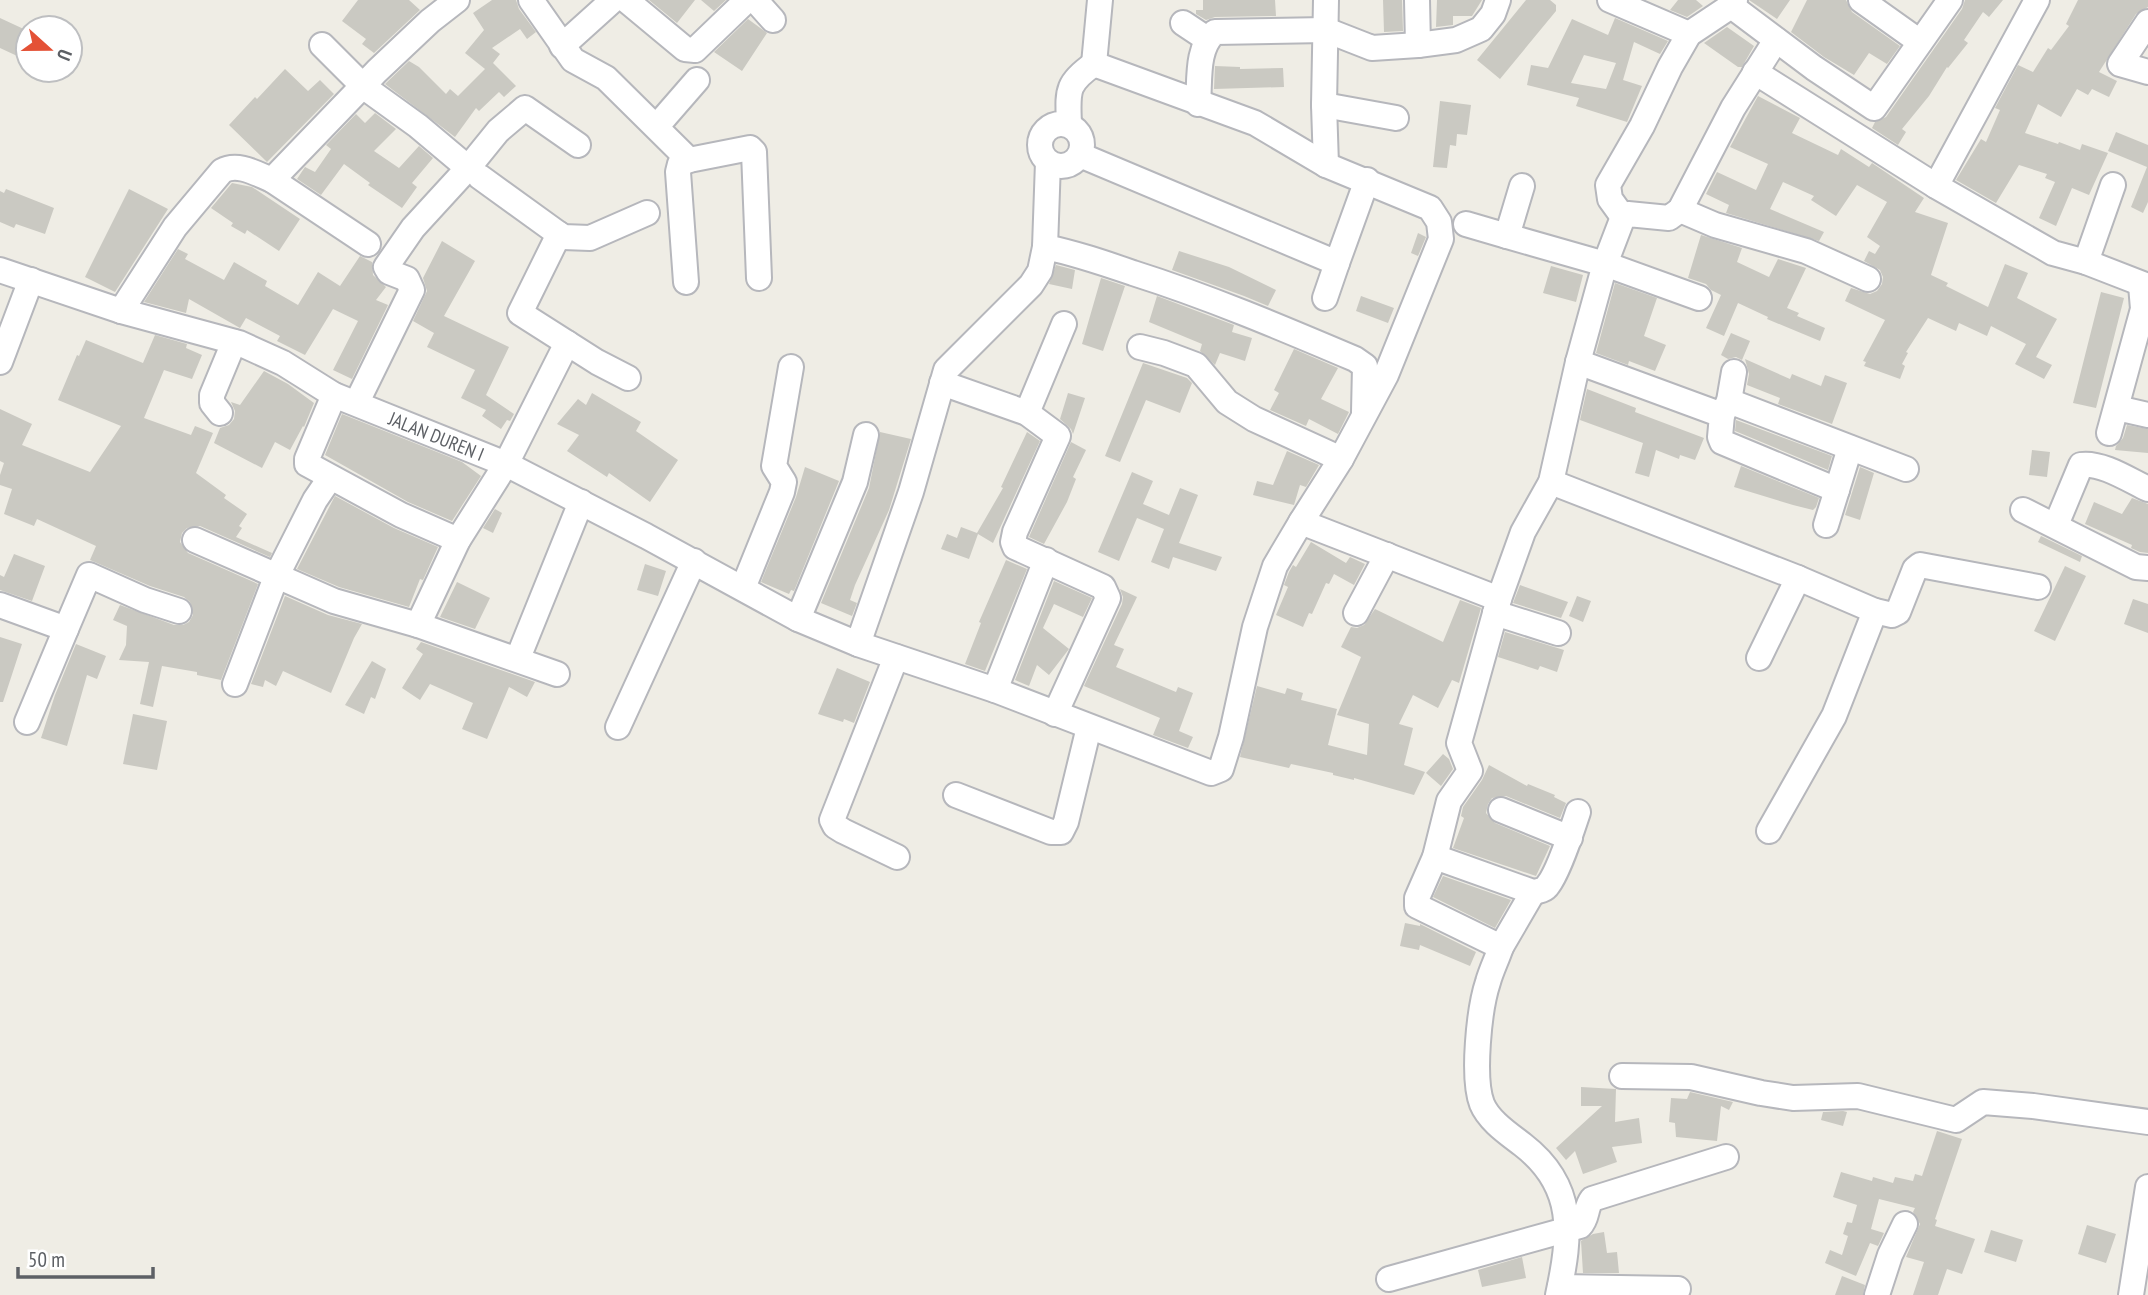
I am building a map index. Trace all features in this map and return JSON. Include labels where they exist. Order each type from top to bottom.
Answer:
[{"type":"street","points":[[272,180],[377,71],[430,21],[457,0]]},
{"type":"street","points":[[531,0],[562,46],[578,64],[606,78],[657,125],[689,160]]},
{"type":"street","points":[[562,46],[613,0]]},
{"type":"street","points":[[626,0],[685,49],[691,51],[747,0]]},
{"type":"street","points":[[755,0],[773,20]]},
{"type":"street","points":[[1094,64],[1100,0]]},
{"type":"street","points":[[1326,0],[1326,165]]},
{"type":"street","points":[[1417,0],[1418,45]]},
{"type":"street","points":[[1198,104],[1202,48],[1215,32],[1326,30],[1372,48],[1418,45],[1456,40],[1481,29],[1493,14],[1498,0]]},
{"type":"street","points":[[1610,0],[1689,34]]},
{"type":"street","points":[[1623,217],[1610,199],[1608,185],[1689,34],[1732,3],[1776,40],[1874,108],[1950,0]]},
{"type":"street","points":[[1936,186],[2037,0]]},
{"type":"street","points":[[1867,2],[1920,42]]},
{"type":"street","points":[[2148,22],[2120,64],[2148,72]]},
{"type":"street","points":[[1183,23],[1207,39]]},
{"type":"street","points":[[1501,947],[1417,906],[1418,892],[1435,857],[1449,801],[1470,772],[1459,743],[1497,606],[1523,532],[1551,482],[1578,362],[1605,264],[1623,217],[1628,214],[1670,218],[1680,210],[1733,108],[1776,40]]},
{"type":"street","points":[[322,45],[364,87],[418,126],[474,173],[559,234],[575,239],[590,238],[647,213]]},
{"type":"street","points":[[1094,64],[1255,123],[1324,134]]},
{"type":"street","points":[[1069,125],[1068,96],[1072,85],[1079,74],[1094,64]]},
{"type":"street","points":[[1755,72],[1936,186],[2053,253],[2087,262],[2145,286],[2143,309],[2109,433]]},
{"type":"street","points":[[657,125],[697,80]]},
{"type":"street","points":[[1324,105],[1396,118]]},
{"type":"street","points":[[458,540],[401,515],[330,478],[306,462],[412,290],[407,279],[389,272],[386,267],[414,228],[474,173],[498,131],[525,108],[578,145]]},
{"type":"street","points":[[1255,123],[1326,165],[1430,208],[1439,222],[1441,239],[1386,375],[1341,460],[1301,522],[1387,555],[1558,633]]},
{"type":"street","points":[[1053,125],[1069,125],[1079,132],[1083,143],[1080,155],[1071,164],[1059,167],[1048,162],[1042,155],[1040,146],[1045,130],[1053,125]]},
{"type":"street","points":[[686,282],[678,173],[680,164],[750,148],[760,278]]},
{"type":"street","points":[[1080,155],[1337,264]]},
{"type":"street","points":[[858,644],[911,492],[946,370],[1031,285],[1040,271],[1045,247],[1048,162]]},
{"type":"street","points":[[121,311],[175,227],[222,171],[229,167],[238,167],[272,180],[368,244]]},
{"type":"street","points":[[1325,298],[1367,180]]},
{"type":"street","points":[[1507,236],[1522,186]]},
{"type":"street","points":[[2087,262],[2113,186]]},
{"type":"street","points":[[1680,210],[1715,225],[1806,251],[1868,279]]},
{"type":"street","points":[[1466,224],[1605,264],[1699,298]]},
{"type":"street","points":[[559,234],[520,313],[628,378]]},
{"type":"street","points":[[1045,247],[1157,281],[1265,320],[1362,363],[1365,370],[1364,416]]},
{"type":"street","name":"JALAN DUREN I","points":[[0,270],[121,311],[234,342],[283,363],[346,398],[506,464],[694,561],[798,619],[858,644],[995,690],[1211,773],[1221,769],[1231,737],[1255,627],[1275,566],[1301,522]]},
{"type":"street","points":[[0,362],[31,280]]},
{"type":"street","points":[[1027,413],[1064,324]]},
{"type":"street","points":[[220,413],[212,403],[212,395],[234,342]]},
{"type":"street","points":[[418,625],[458,540],[506,464],[567,343]]},
{"type":"street","points":[[1140,347],[1196,365],[1227,402],[1254,419],[1341,460]]},
{"type":"street","points":[[1578,362],[1906,468]]},
{"type":"street","points":[[743,588],[782,492],[784,482],[774,466],[791,367]]},
{"type":"street","points":[[1734,372],[1720,437],[1722,442],[1836,489]]},
{"type":"street","points":[[942,383],[1027,413],[1058,436],[1013,542],[1015,547],[1102,587],[1108,598],[1055,715]]},
{"type":"street","points":[[2118,408],[2148,415]]},
{"type":"street","points":[[798,619],[855,482],[866,435]]},
{"type":"street","points":[[1826,525],[1850,448]]},
{"type":"street","points":[[2056,525],[2081,465],[2105,470],[2148,489]]},
{"type":"street","points":[[235,684],[276,577],[315,500],[330,478]]},
{"type":"street","points":[[1551,482],[1859,602],[1875,611],[1892,615],[1898,612],[1915,569],[1920,565],[2038,587]]},
{"type":"street","points":[[518,658],[581,502]]},
{"type":"street","points":[[2023,510],[2136,567],[2148,568]]},
{"type":"street","points":[[195,540],[334,601],[418,625],[518,658],[557,674]]},
{"type":"street","points":[[1356,612],[1387,555]]},
{"type":"street","points":[[995,690],[1046,560]]},
{"type":"street","points":[[618,727],[694,561]]},
{"type":"street","points":[[27,722],[89,575],[145,600],[179,611]]},
{"type":"street","points":[[1759,658],[1798,578]]},
{"type":"street","points":[[0,605],[66,629]]},
{"type":"street","points":[[1769,831],[1834,716],[1875,611]]},
{"type":"street","points":[[896,657],[832,820],[835,826],[843,831],[897,857]]},
{"type":"street","points":[[956,795],[1051,832],[1061,832],[1066,822],[1089,727]]},
{"type":"street","points":[[1501,810],[1570,838]]},
{"type":"street","points":[[1435,857],[1534,892],[1548,887],[1570,838],[1578,812]]},
{"type":"street","points":[[1534,892],[1501,947],[1487,984],[1476,1062],[1477,1084],[1483,1106],[1500,1127],[1539,1158],[1553,1177],[1563,1198],[1567,1252],[1559,1291],[1678,1289]]},
{"type":"street","points":[[1622,1076],[1690,1077],[1761,1093],[1793,1097],[1858,1096],[1956,1120],[1983,1102],[2148,1122]]},
{"type":"street","points":[[1389,1279],[1583,1223],[1587,1206],[1592,1199],[1726,1157]]},
{"type":"street","points":[[2131,1295],[2148,1187]]},
{"type":"street","points":[[1877,1295],[1890,1255],[1905,1224]]},
{"type":"building","points":[[358,0],[409,0],[420,10],[374,53],[362,44],[366,39],[342,21]]},
{"type":"building","points":[[492,0],[516,0],[519,9],[536,32],[527,39],[520,29],[492,48],[500,54],[493,63],[516,86],[504,97],[499,92],[479,111],[476,108],[455,137],[385,84],[409,61],[419,67],[446,94],[450,89],[458,96],[485,69],[465,53],[484,30],[473,13]]},
{"type":"building","points":[[649,0],[695,0],[677,23]]},
{"type":"building","points":[[701,0],[726,0],[714,11]]},
{"type":"building","points":[[1203,0],[1275,0],[1276,16],[1215,17],[1206,20],[1196,14],[1196,10],[1203,10]]},
{"type":"building","points":[[1383,0],[1402,0],[1403,31],[1384,32]]},
{"type":"building","points":[[1437,0],[1482,0],[1472,16],[1453,16],[1453,25],[1436,27]]},
{"type":"building","points":[[1526,0],[1550,0],[1556,5],[1556,11],[1500,79],[1477,60]]},
{"type":"building","points":[[1678,0],[1696,0],[1703,6],[1687,17],[1670,10]]},
{"type":"building","points":[[1749,0],[1790,0],[1777,19]]},
{"type":"building","points":[[1807,0],[1846,0],[1852,12],[1900,46],[1887,64],[1869,53],[1854,75],[1791,32]]},
{"type":"building","points":[[1965,0],[2003,0],[1989,17],[1983,12],[1964,40],[1968,43],[1902,129],[1906,132],[1898,145],[1872,128],[1875,122],[1886,117],[1962,9]]},
{"type":"building","points":[[2078,0],[2148,0],[2148,7],[2136,14],[2099,72],[2117,81],[2109,97],[2092,89],[2088,95],[2077,89],[2061,117],[2038,104],[2025,133],[2080,150],[2082,144],[2108,153],[2089,195],[2072,188],[2056,226],[2039,218],[2055,182],[2045,178],[2047,174],[2019,165],[1996,203],[1956,180],[1981,139],[1986,142],[2000,110],[1995,108],[2018,65],[2033,72],[2048,48],[2051,50],[2069,26],[2066,24]]},
{"type":"building","points":[[0,18],[14,24],[14,54],[0,48]]},
{"type":"building","points":[[1615,18],[1668,41],[1660,54],[1634,42],[1623,80],[1642,86],[1627,122],[1576,106],[1579,98],[1527,85],[1531,65],[1548,68],[1572,19],[1608,35]],"holes":[[[1584,55],[1616,63],[1606,89],[1571,83]]]},
{"type":"building","points":[[748,19],[767,33],[742,71],[714,52]]},
{"type":"building","points":[[1727,27],[1754,46],[1742,67],[1738,67],[1704,43]]},
{"type":"building","points":[[1215,66],[1240,69],[1283,68],[1284,87],[1214,89]]},
{"type":"building","points":[[285,69],[308,91],[320,80],[334,94],[267,162],[229,125]]},
{"type":"building","points":[[1758,96],[1800,118],[1792,133],[1838,155],[1841,149],[1869,167],[1872,163],[1924,198],[1915,212],[1948,223],[1931,275],[1948,283],[1946,286],[1988,307],[2005,264],[2028,273],[2017,298],[2057,319],[2036,357],[2052,365],[2044,379],[2015,364],[2026,344],[1991,326],[1987,336],[1959,323],[1956,331],[1928,318],[1906,352],[1908,353],[1902,364],[1905,366],[1900,379],[1864,366],[1866,362],[1863,361],[1885,320],[1845,301],[1851,288],[1870,294],[1877,291],[1882,284],[1880,270],[1864,261],[1869,251],[1875,254],[1880,246],[1867,237],[1887,202],[1857,185],[1836,216],[1811,200],[1814,196],[1783,182],[1770,209],[1824,232],[1819,241],[1726,213],[1729,205],[1706,194],[1717,172],[1756,190],[1768,164],[1730,147]]},
{"type":"building","points":[[1440,101],[1471,105],[1467,135],[1457,134],[1456,146],[1450,145],[1447,168],[1433,167]]},
{"type":"building","points":[[375,113],[396,129],[374,151],[399,168],[419,146],[433,158],[412,183],[417,187],[402,208],[368,185],[370,183],[344,164],[321,195],[297,179],[305,167],[315,172],[331,149],[326,145],[356,114],[365,123]]},
{"type":"building","points":[[2116,132],[2148,145],[2148,202],[2143,213],[2131,207],[2147,167],[2108,151]]},
{"type":"building","points":[[232,183],[252,187],[300,219],[279,251],[247,230],[245,234],[231,226],[233,223],[211,208]]},
{"type":"building","points":[[6,189],[54,208],[45,234],[16,224],[14,228],[0,222],[0,191],[4,193]]},
{"type":"building","points":[[129,189],[168,209],[115,292],[85,277]]},
{"type":"building","points":[[1418,233],[1426,237],[1418,256],[1411,253]]},
{"type":"building","points":[[1701,235],[1742,248],[1737,262],[1769,277],[1778,259],[1806,268],[1787,308],[1799,313],[1797,316],[1825,328],[1820,341],[1767,319],[1768,317],[1738,303],[1724,336],[1706,328],[1721,295],[1706,284],[1688,278]]},
{"type":"building","points":[[442,241],[475,261],[444,316],[509,347],[486,395],[514,414],[501,429],[482,416],[486,410],[461,398],[475,370],[427,347],[434,333],[413,321],[427,291],[423,278]]},
{"type":"building","points":[[178,249],[188,254],[185,259],[224,280],[234,262],[267,281],[265,286],[298,305],[318,272],[340,286],[360,256],[372,262],[373,275],[386,287],[376,300],[388,305],[352,379],[333,370],[358,321],[333,309],[305,355],[277,341],[280,336],[246,318],[240,328],[189,299],[186,313],[144,302]]},
{"type":"building","points":[[1179,251],[1229,267],[1276,290],[1268,306],[1172,270]]},
{"type":"building","points":[[1056,265],[1075,270],[1072,289],[1049,284]]},
{"type":"building","points":[[1551,266],[1583,275],[1576,302],[1543,293]]},
{"type":"building","points":[[1101,278],[1125,286],[1103,351],[1082,344]]},
{"type":"building","points":[[1615,283],[1657,298],[1644,336],[1666,345],[1655,371],[1629,361],[1628,365],[1596,353]]},
{"type":"building","points":[[2101,292],[2124,298],[2096,408],[2073,403]]},
{"type":"building","points":[[1157,296],[1234,325],[1232,332],[1252,338],[1245,361],[1220,353],[1215,365],[1200,351],[1202,344],[1149,322]]},
{"type":"building","points":[[1361,296],[1394,308],[1388,323],[1356,311]]},
{"type":"building","points":[[1731,333],[1750,341],[1742,360],[1736,357],[1728,359],[1721,355]]},
{"type":"building","points":[[155,335],[187,344],[186,348],[202,355],[192,379],[164,370],[144,418],[191,435],[195,426],[213,433],[196,473],[247,514],[236,537],[272,553],[270,557],[200,526],[187,528],[182,533],[180,542],[188,553],[258,584],[221,680],[197,675],[197,672],[162,666],[153,707],[140,704],[149,662],[119,660],[126,645],[127,626],[113,620],[120,605],[174,625],[183,625],[189,622],[193,615],[190,602],[184,597],[150,586],[90,560],[96,546],[37,519],[34,526],[4,514],[12,489],[0,485],[4,463],[0,461],[0,409],[32,424],[22,445],[90,472],[121,426],[58,400],[77,355],[79,356],[86,340],[143,363]]},
{"type":"building","points":[[1294,349],[1338,368],[1321,399],[1349,412],[1338,434],[1309,419],[1306,426],[1270,410],[1279,393],[1274,390]]},
{"type":"building","points":[[1745,359],[1790,379],[1792,374],[1821,386],[1825,375],[1847,383],[1832,424],[1778,404],[1780,398],[1747,385],[1749,374]]},
{"type":"building","points":[[1143,363],[1187,378],[1192,383],[1180,413],[1146,400],[1120,462],[1105,456]]},
{"type":"building","points":[[264,371],[314,403],[290,450],[275,442],[262,468],[214,443],[220,428],[229,425],[234,419],[235,411],[231,402],[240,405]]},
{"type":"building","points":[[1587,389],[1636,408],[1635,412],[1704,438],[1695,460],[1680,455],[1679,459],[1656,450],[1649,477],[1635,473],[1643,443],[1580,420]]},
{"type":"building","points":[[592,393],[641,422],[636,431],[678,460],[650,502],[609,473],[607,477],[567,451],[579,435],[557,424],[578,399],[586,405]]},
{"type":"building","points":[[1068,393],[1085,398],[1073,434],[1060,419]]},
{"type":"building","points":[[342,414],[462,462],[481,476],[452,521],[408,502],[325,455]]},
{"type":"building","points":[[1736,420],[1832,456],[1828,470],[1735,431]]},
{"type":"building","points":[[2127,425],[2148,429],[2148,453],[2115,450]]},
{"type":"building","points":[[880,432],[911,439],[889,510],[850,600],[857,603],[852,616],[821,603],[869,488]]},
{"type":"building","points":[[1027,432],[1040,441],[993,543],[978,534],[969,559],[941,549],[947,534],[957,538],[961,527],[977,533],[1003,488],[1001,487]]},
{"type":"building","points":[[1071,442],[1086,450],[1073,477],[1076,479],[1067,502],[1044,544],[1029,537]]},
{"type":"building","points":[[2032,450],[2050,452],[2047,477],[2029,475]]},
{"type":"building","points":[[1287,451],[1319,465],[1306,487],[1300,485],[1294,505],[1253,495],[1257,481],[1273,485]]},
{"type":"building","points":[[1741,466],[1819,498],[1816,507],[1813,510],[1734,487]]},
{"type":"building","points":[[805,467],[839,481],[794,591],[791,590],[789,594],[761,582],[796,497]]},
{"type":"building","points":[[1860,467],[1874,473],[1860,520],[1845,515]]},
{"type":"building","points":[[1132,472],[1153,481],[1143,504],[1169,515],[1180,488],[1198,495],[1179,543],[1222,557],[1216,571],[1173,557],[1169,569],[1151,562],[1164,529],[1137,518],[1119,561],[1098,552]]},
{"type":"building","points":[[335,496],[394,528],[438,547],[423,580],[420,579],[409,607],[339,587],[297,569]]},
{"type":"building","points":[[2132,498],[2148,504],[2148,553],[2131,548],[2132,545],[2085,524],[2094,502],[2122,514]]},
{"type":"building","points":[[495,509],[502,513],[493,533],[483,528]]},
{"type":"building","points":[[2041,536],[2082,556],[2080,562],[2038,542]]},
{"type":"building","points":[[1311,542],[1346,563],[1350,557],[1365,564],[1354,585],[1334,574],[1329,584],[1326,583],[1303,627],[1276,615],[1288,587],[1284,585],[1289,572],[1293,565],[1296,567]]},
{"type":"building","points":[[14,554],[45,566],[32,601],[0,590],[0,575],[4,577]]},
{"type":"building","points":[[1006,560],[1027,569],[985,671],[965,664],[981,623],[979,622]]},
{"type":"building","points":[[645,564],[666,571],[658,596],[637,590]]},
{"type":"building","points":[[2065,566],[2086,576],[2055,641],[2034,631]]},
{"type":"building","points":[[1054,581],[1092,598],[1083,617],[1054,604],[1043,628],[1069,649],[1049,675],[1037,665],[1029,686],[1015,680]]},
{"type":"building","points":[[457,582],[490,598],[475,629],[440,617]]},
{"type":"building","points":[[1520,585],[1568,602],[1561,618],[1513,603]]},
{"type":"building","points":[[1120,589],[1137,597],[1114,645],[1124,649],[1116,667],[1176,692],[1178,687],[1193,693],[1179,731],[1193,737],[1188,748],[1153,735],[1160,718],[1084,686],[1122,604]]},
{"type":"building","points":[[285,596],[328,615],[362,624],[331,693],[283,671],[276,686],[265,680],[263,687],[251,684]]},
{"type":"building","points":[[1577,596],[1591,601],[1583,622],[1569,616]]},
{"type":"building","points":[[2133,599],[2148,604],[2148,633],[2124,624]]},
{"type":"building","points":[[1460,600],[1481,608],[1459,683],[1452,680],[1438,708],[1413,695],[1399,724],[1413,728],[1404,765],[1425,772],[1414,795],[1333,773],[1291,764],[1289,768],[1240,757],[1257,686],[1285,694],[1287,688],[1303,693],[1301,700],[1337,709],[1328,745],[1367,755],[1369,724],[1337,715],[1361,657],[1341,647],[1351,627],[1364,625],[1375,609],[1443,642]]},
{"type":"building","points":[[1505,632],[1564,650],[1557,672],[1540,666],[1538,670],[1498,657]]},
{"type":"building","points":[[0,637],[22,644],[3,702],[0,702]]},
{"type":"building","points":[[421,642],[535,682],[527,697],[509,687],[487,739],[462,729],[473,703],[430,684],[420,700],[402,688],[423,654],[416,649]]},
{"type":"building","points":[[76,644],[106,656],[97,679],[87,675],[67,746],[41,738]]},
{"type":"building","points":[[372,661],[386,669],[375,699],[371,697],[364,714],[345,705]]},
{"type":"building","points":[[837,668],[870,682],[854,723],[818,714]]},
{"type":"building","points":[[133,714],[167,721],[157,770],[123,764]]},
{"type":"building","points":[[1443,754],[1449,759],[1453,769],[1441,786],[1426,773]]},
{"type":"building","points":[[1489,765],[1527,786],[1528,784],[1555,795],[1554,797],[1566,803],[1560,818],[1506,796],[1492,798],[1488,804],[1486,813],[1495,823],[1550,846],[1536,876],[1453,848],[1464,818],[1461,816],[1463,807]]},
{"type":"building","points":[[1443,876],[1511,900],[1495,928],[1433,897]]},
{"type":"building","points":[[1405,923],[1420,924],[1476,952],[1470,966],[1420,945],[1419,950],[1400,946]]},
{"type":"building","points":[[1581,1087],[1616,1089],[1615,1122],[1639,1118],[1642,1143],[1612,1147],[1617,1162],[1583,1174],[1575,1151],[1566,1160],[1556,1148],[1602,1106],[1581,1106]]},
{"type":"building","points":[[1690,1092],[1733,1102],[1729,1110],[1721,1106],[1717,1141],[1676,1137],[1675,1123],[1669,1122],[1671,1098],[1687,1099]]},
{"type":"building","points":[[1823,1112],[1847,1112],[1843,1126],[1821,1120]]},
{"type":"building","points":[[1937,1131],[1962,1139],[1935,1226],[1975,1239],[1962,1274],[1947,1269],[1938,1295],[1913,1295],[1924,1262],[1906,1257],[1920,1224],[1913,1212],[1915,1208],[1879,1199],[1871,1229],[1884,1233],[1878,1246],[1870,1243],[1856,1276],[1825,1263],[1830,1250],[1842,1255],[1848,1236],[1843,1234],[1847,1222],[1852,1223],[1857,1205],[1833,1197],[1841,1172],[1872,1181],[1873,1177],[1893,1183],[1895,1177],[1913,1181],[1915,1174],[1922,1176]]},
{"type":"building","points":[[2087,1225],[2116,1234],[2106,1263],[2078,1254]]},
{"type":"building","points":[[1991,1230],[2023,1240],[2016,1262],[1984,1252]]},
{"type":"building","points":[[1604,1232],[1607,1253],[1617,1252],[1619,1273],[1583,1273],[1581,1241],[1593,1234]]},
{"type":"building","points":[[1522,1257],[1526,1278],[1482,1287],[1478,1270]]},
{"type":"building","points":[[1842,1276],[1865,1285],[1863,1295],[1835,1295]]}]
